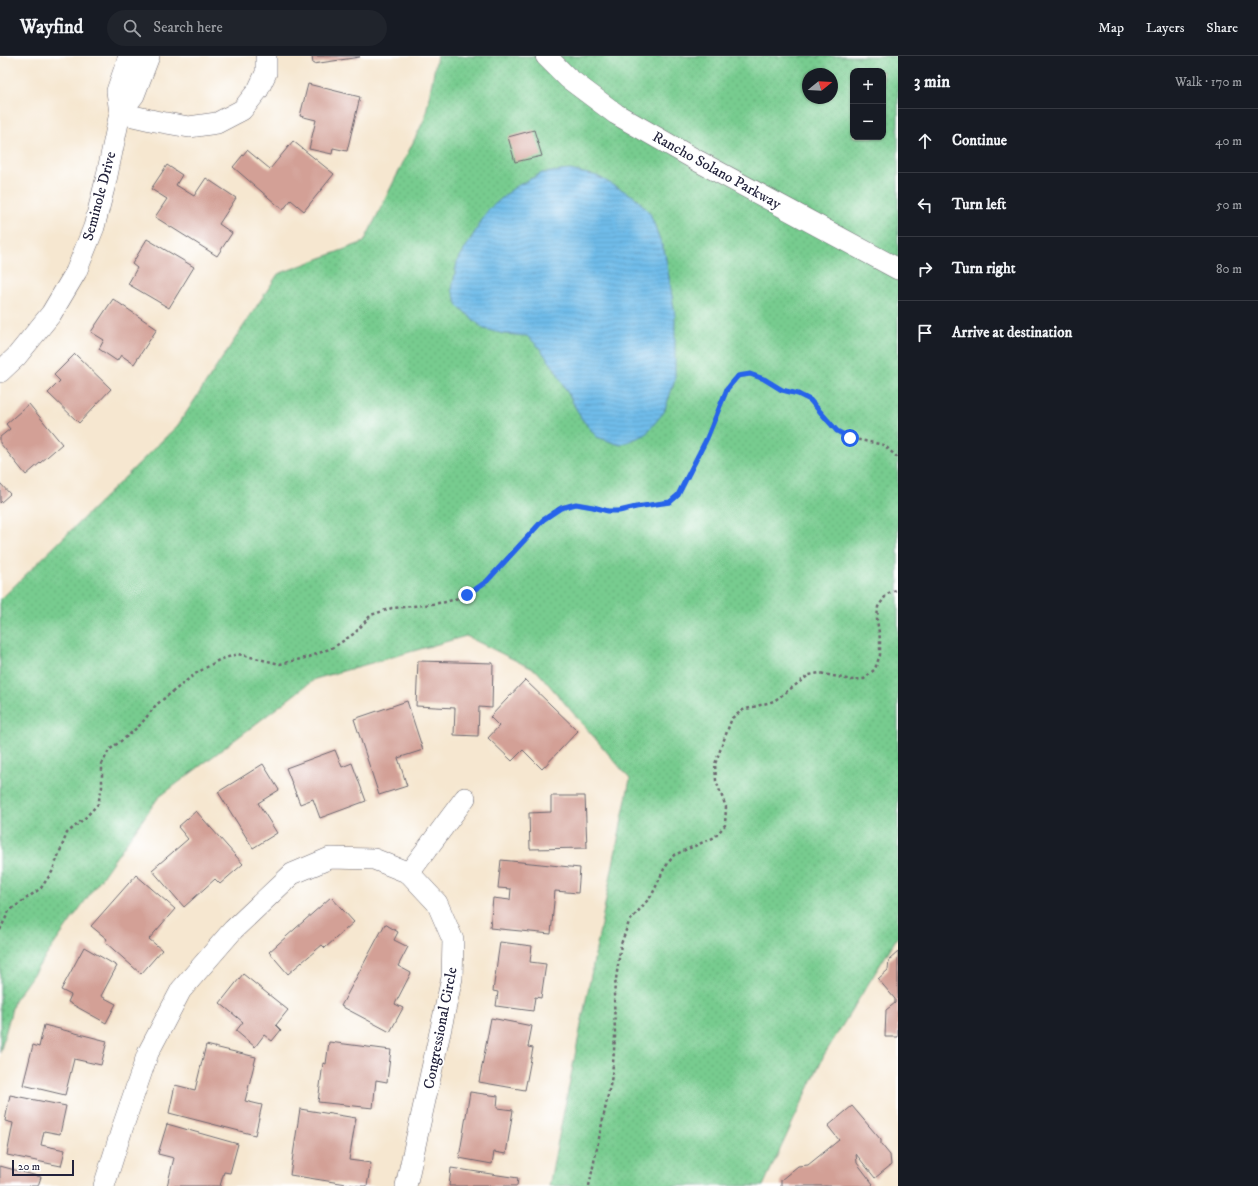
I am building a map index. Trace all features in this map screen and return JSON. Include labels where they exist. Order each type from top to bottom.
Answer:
[{"type":"street","name":"Seminole Drive","points":[[0,372],[16,357],[51,314],[76,272],[94,227],[106,180],[120,113],[117,91],[129,56]]},
{"type":"street","name":"Seminole Drive","points":[[120,113],[134,95],[148,56]]},
{"type":"street","points":[[120,113],[189,127],[217,123],[242,110],[258,90],[266,73],[266,56]]},
{"type":"street","name":"Rancho Solano Parkway","points":[[546,56],[568,78],[616,114],[698,161],[898,269]]},
{"type":"street","points":[[410,873],[465,798]]},
{"type":"street","name":"Congressional Circle","points":[[104,1186],[148,1053],[181,990],[233,930],[292,874],[330,858],[374,860],[410,873],[437,903],[453,940],[452,978],[406,1186]]},
{"type":"path","points":[[0,930],[9,911],[41,888],[52,872],[67,833],[85,818],[98,804],[102,787],[102,764],[109,750],[141,724],[156,705],[195,674],[219,660],[238,654],[280,664],[308,657],[334,647],[355,633],[371,615],[392,608],[446,602],[467,595],[487,581],[543,520],[561,508],[576,504],[608,511],[619,511],[670,502],[678,495],[707,438],[727,389],[738,376],[750,374],[764,379],[782,390],[798,394],[810,400],[837,431],[850,438],[884,445],[898,458]]},
{"type":"path","points":[[589,1186],[612,1076],[615,1037],[614,993],[621,944],[630,922],[652,895],[664,869],[674,855],[716,837],[725,825],[726,806],[716,781],[715,764],[732,718],[743,710],[774,701],[809,675],[820,673],[851,680],[864,679],[876,669],[880,655],[880,639],[876,620],[878,607],[887,594],[898,590]]},
{"type":"green space","points":[[437,56],[898,56],[898,936],[824,1055],[763,1186],[549,1186],[630,779],[537,671],[466,636],[315,679],[158,798],[14,1001],[0,1053],[0,600],[178,425],[278,274],[364,242],[425,118]]},
{"type":"water","points":[[570,170],[597,176],[635,197],[650,213],[665,253],[675,314],[675,380],[664,412],[645,435],[620,445],[597,437],[581,418],[555,369],[537,345],[527,336],[504,334],[484,329],[458,306],[452,290],[457,262],[488,210],[515,187],[542,173]]},
{"type":"building","points":[[312,56],[359,56],[360,57],[313,64]]},
{"type":"building","points":[[308,84],[360,97],[347,151],[333,148],[332,154],[309,149],[316,120],[300,116]]},
{"type":"building","points":[[534,130],[542,156],[515,162],[508,137]]},
{"type":"building","points":[[293,141],[334,174],[304,211],[291,200],[283,210],[233,167],[247,150],[270,169]]},
{"type":"building","points":[[167,165],[182,175],[176,185],[194,196],[206,178],[236,198],[219,224],[232,233],[217,256],[155,217],[167,199],[151,189]]},
{"type":"building","points":[[147,239],[194,267],[169,308],[128,284],[137,268],[132,264]]},
{"type":"building","points":[[113,299],[157,329],[134,364],[121,355],[117,361],[99,349],[104,340],[91,332]]},
{"type":"building","points":[[75,354],[111,389],[79,423],[48,393],[60,381],[54,375]]},
{"type":"building","points":[[29,404],[62,444],[26,475],[0,443],[0,437],[10,429],[6,424]]},
{"type":"building","points":[[0,483],[10,494],[0,503]]},
{"type":"building","points":[[418,661],[493,663],[492,708],[479,707],[478,736],[454,735],[455,708],[416,706]]},
{"type":"building","points":[[525,680],[578,731],[542,769],[523,750],[512,761],[488,738],[499,726],[490,717]]},
{"type":"building","points":[[407,701],[423,750],[398,758],[407,786],[379,795],[354,719]]},
{"type":"building","points":[[335,750],[342,767],[352,763],[366,801],[320,818],[313,799],[300,804],[286,768]]},
{"type":"building","points":[[263,764],[279,790],[258,803],[277,833],[253,848],[218,792]]},
{"type":"building","points":[[551,796],[585,796],[587,848],[530,849],[529,813],[551,812]]},
{"type":"building","points":[[196,811],[243,864],[220,884],[215,879],[184,907],[152,870],[188,839],[178,827]]},
{"type":"building","points":[[501,860],[580,868],[578,893],[555,891],[551,934],[490,928],[493,898],[510,900],[511,889],[498,888]]},
{"type":"building","points":[[136,875],[175,909],[149,939],[162,950],[141,974],[105,942],[107,939],[91,926]]},
{"type":"building","points":[[331,897],[354,922],[325,948],[322,945],[288,974],[269,952]]},
{"type":"building","points":[[385,924],[398,932],[394,940],[408,947],[398,966],[411,973],[395,1004],[403,1008],[390,1032],[341,1006]]},
{"type":"building","points":[[500,942],[532,946],[530,962],[546,964],[541,998],[535,997],[533,1011],[496,1006],[498,992],[493,991]]},
{"type":"building","points":[[84,947],[117,966],[101,996],[116,1004],[106,1023],[68,1002],[71,995],[61,990]]},
{"type":"building","points":[[898,952],[898,1037],[885,1037],[886,1010],[895,1003],[895,999],[878,979],[888,970],[889,960]]},
{"type":"building","points":[[243,974],[288,1010],[276,1025],[281,1030],[272,1041],[264,1035],[255,1047],[236,1031],[243,1022],[220,1003]]},
{"type":"building","points":[[491,1018],[532,1026],[528,1047],[533,1048],[525,1090],[479,1082]]},
{"type":"building","points":[[44,1025],[107,1041],[101,1065],[74,1059],[65,1095],[23,1085],[33,1045],[39,1047]]},
{"type":"building","points":[[329,1042],[391,1050],[387,1082],[376,1080],[373,1108],[318,1102],[323,1063],[326,1064]]},
{"type":"building","points":[[206,1045],[256,1057],[245,1101],[262,1105],[255,1135],[169,1113],[175,1085],[195,1090]]},
{"type":"building","points":[[470,1092],[498,1096],[497,1108],[513,1110],[506,1154],[494,1152],[492,1164],[459,1158]]},
{"type":"building","points":[[10,1095],[66,1106],[60,1134],[44,1131],[41,1145],[65,1150],[61,1166],[7,1155],[13,1123],[5,1121]]},
{"type":"building","points":[[852,1106],[881,1140],[881,1144],[890,1155],[891,1165],[875,1178],[856,1154],[857,1163],[873,1184],[871,1186],[781,1186],[781,1180],[798,1166],[808,1165],[839,1140],[828,1126]]},
{"type":"building","points":[[300,1109],[356,1118],[349,1160],[371,1163],[367,1186],[290,1175]]},
{"type":"building","points":[[167,1124],[238,1144],[230,1173],[224,1172],[220,1186],[167,1186],[174,1158],[158,1154]]},
{"type":"building","points":[[0,1166],[41,1177],[38,1186],[0,1186]]},
{"type":"building","points":[[451,1168],[518,1178],[517,1186],[449,1186]]},
{"type":"route","points":[[467,595],[487,581],[543,520],[561,508],[576,504],[608,511],[619,511],[670,502],[678,495],[707,438],[727,389],[738,376],[750,374],[764,379],[782,390],[798,394],[810,400],[837,431],[850,438]]}]
